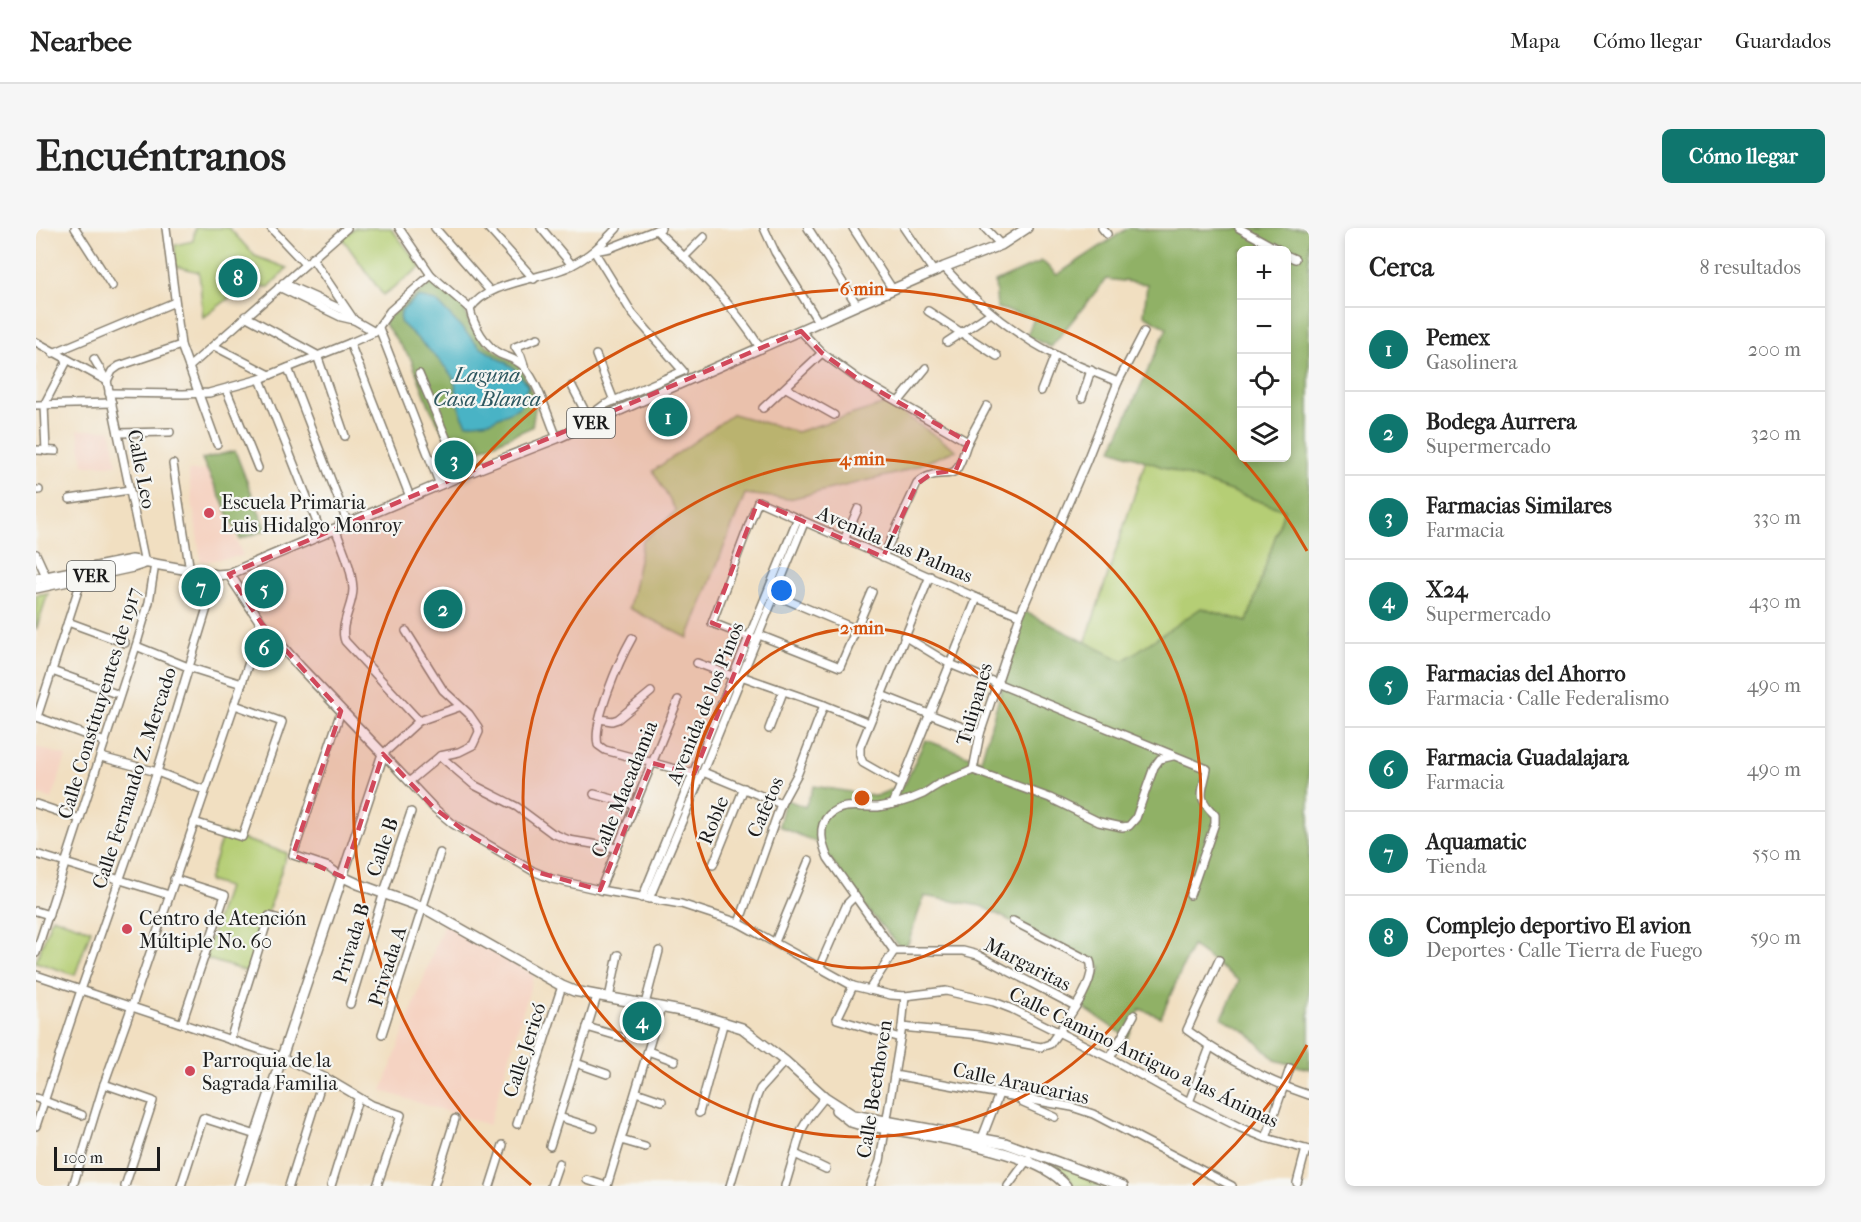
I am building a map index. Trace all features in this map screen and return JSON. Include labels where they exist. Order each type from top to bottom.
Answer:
[{"type":"main road","name":"VER","points":[[36,579],[132,560],[217,575],[229,574],[462,475],[581,428],[944,267],[1001,245],[1027,228]]},
{"type":"main road","name":"VER","points":[[36,588],[145,563]]},
{"type":"main road","points":[[229,574],[262,624],[383,754],[239,1186]]},
{"type":"main road","points":[[343,877],[424,908],[562,986],[597,996],[724,1021],[742,1028],[785,1061],[825,1097],[854,1115],[982,1148],[1031,1156],[1066,1186]]},
{"type":"main road","points":[[886,1125],[1005,1143],[1031,1156],[1123,1186]]},
{"type":"street","points":[[75,228],[112,286]]},
{"type":"street","points":[[166,228],[181,345],[217,444]]},
{"type":"street","points":[[271,228],[305,264]]},
{"type":"street","points":[[189,367],[346,228]]},
{"type":"street","points":[[399,228],[431,275],[470,309],[471,316],[491,347],[525,367]]},
{"type":"street","points":[[435,228],[490,291]]},
{"type":"street","points":[[488,228],[534,279]]},
{"type":"street","points":[[541,228],[572,265]]},
{"type":"street","points":[[470,309],[490,291],[534,279],[572,265],[594,251],[617,228]]},
{"type":"street","points":[[764,228],[775,252],[819,323]]},
{"type":"street","points":[[808,228],[857,305]]},
{"type":"street","points":[[853,228],[893,290]]},
{"type":"street","points":[[904,228],[934,272]]},
{"type":"street","points":[[985,228],[1001,245]]},
{"type":"street","points":[[1239,228],[1272,246]]},
{"type":"street","points":[[594,251],[610,248],[658,229],[745,323],[761,349]]},
{"type":"street","points":[[684,257],[704,237]]},
{"type":"street","points":[[581,428],[595,410],[683,370],[632,313],[594,251]]},
{"type":"street","points":[[1291,257],[1295,259]]},
{"type":"street","points":[[312,258],[354,320]]},
{"type":"street","points":[[944,267],[991,313],[1055,355],[1118,382]]},
{"type":"street","points":[[109,393],[197,394],[226,389],[260,379],[350,343],[376,330],[390,311],[431,275]]},
{"type":"street","points":[[281,285],[341,317],[376,330],[440,485]]},
{"type":"street","points":[[53,353],[175,302]]},
{"type":"street","points":[[928,311],[997,356]]},
{"type":"street","points":[[947,342],[991,313]]},
{"type":"street","points":[[245,316],[317,355],[345,436]]},
{"type":"street","points":[[801,331],[822,353],[858,379],[968,442]]},
{"type":"street","name":"Tulipanes","points":[[894,951],[828,858],[821,834],[824,822],[838,809],[893,804],[922,794],[973,770],[980,734],[1020,615],[1118,382],[1144,332]]},
{"type":"street","points":[[538,338],[515,346],[532,378],[557,438]]},
{"type":"street","points":[[36,342],[107,381]]},
{"type":"street","points":[[350,343],[410,497]]},
{"type":"street","points":[[107,381],[112,370],[119,366],[181,345]]},
{"type":"street","points":[[214,346],[270,375]]},
{"type":"street","points":[[763,408],[822,353]]},
{"type":"street","points":[[1041,392],[1055,355]]},
{"type":"street","points":[[596,356],[614,401]]},
{"type":"street","points":[[94,359],[107,381]]},
{"type":"street","points":[[46,451],[40,405],[67,361]]},
{"type":"street","points":[[288,368],[348,524]]},
{"type":"street","points":[[899,401],[926,368]]},
{"type":"street","points":[[1082,398],[1091,370]]},
{"type":"street","points":[[419,374],[462,475]]},
{"type":"street","points":[[260,379],[322,535]]},
{"type":"street","name":"Calle Leo","points":[[107,381],[118,433],[126,491],[145,563]]},
{"type":"street","points":[[572,386],[588,417]]},
{"type":"street","points":[[786,388],[834,416]]},
{"type":"street","points":[[226,389],[258,468]]},
{"type":"street","points":[[40,405],[112,403]]},
{"type":"street","points":[[884,557],[917,484],[925,476],[951,473],[956,470],[987,406]]},
{"type":"street","points":[[118,433],[170,432]]},
{"type":"street","points":[[36,450],[56,451]]},
{"type":"street","points":[[173,464],[190,571]]},
{"type":"street","points":[[70,499],[126,491]]},
{"type":"street","name":"Avenida Las Palmas","points":[[755,637],[712,623],[758,501],[801,522],[1020,615]]},
{"type":"street","points":[[844,540],[858,509]]},
{"type":"street","name":"Avenida de los Pinos","points":[[646,898],[693,785],[703,772],[732,676],[755,637],[775,595],[801,522]]},
{"type":"street","name":"Avenida de los Pinos","points":[[693,785],[694,774],[741,676],[801,522]]},
{"type":"street","points":[[336,529],[352,576],[353,591],[343,630],[345,641],[418,721]]},
{"type":"street","points":[[36,554],[47,578]]},
{"type":"street","name":"Calle Constituyentes de 1917","points":[[36,952],[136,646],[149,602],[155,564]]},
{"type":"street","name":"Calle Fernando Z. Mercado","points":[[36,1126],[118,880],[157,772],[217,575]]},
{"type":"street","points":[[900,784],[863,764],[860,747],[930,576]]},
{"type":"street","points":[[82,578],[52,671],[40,697],[37,718],[105,742]]},
{"type":"street","points":[[755,637],[840,667],[872,592]]},
{"type":"street","points":[[775,595],[856,629]]},
{"type":"street","points":[[893,804],[977,598]]},
{"type":"street","points":[[68,622],[125,643]]},
{"type":"street","points":[[73,1186],[104,1084],[262,624]]},
{"type":"street","points":[[406,631],[443,690],[469,714],[479,732],[473,745],[459,752],[441,756],[410,781]]},
{"type":"street","points":[[904,636],[950,663],[997,684],[1207,769],[1201,797],[1203,804],[1215,815],[1215,823],[1190,895]]},
{"type":"street","points":[[632,638],[617,670],[600,718],[596,738],[598,745],[605,750],[694,774]]},
{"type":"street","points":[[136,646],[188,667],[242,684]]},
{"type":"street","points":[[697,663],[732,676],[741,676],[869,723]]},
{"type":"street","points":[[52,671],[114,693]]},
{"type":"street","points":[[600,718],[612,721],[618,719],[651,692]]},
{"type":"street","points":[[770,729],[783,692]]},
{"type":"street","points":[[881,695],[980,734]]},
{"type":"street","name":"Calle Macadamia","points":[[600,890],[678,700]]},
{"type":"street","points":[[194,822],[242,837],[282,722],[235,705]]},
{"type":"street","name":"Cafetos","points":[[739,922],[781,804],[798,773],[824,705]]},
{"type":"street","points":[[383,754],[418,721],[459,707]]},
{"type":"street","points":[[341,711],[293,855],[329,867],[343,877]]},
{"type":"street","name":"Calle Camino Antiguo a las Ánimas","points":[[383,754],[434,808],[453,824],[533,871],[552,879],[600,890],[681,904],[739,922],[853,986],[905,996],[930,992],[962,993],[1012,1009],[1110,1058],[1189,1102],[1266,1138],[1308,1150]]},
{"type":"street","points":[[441,756],[474,785],[517,807],[552,833],[569,840],[617,848]]},
{"type":"street","points":[[973,770],[1050,798],[1099,822],[1122,827],[1129,826],[1136,818],[1154,767],[1160,759],[1174,756]]},
{"type":"street","points":[[100,757],[157,772],[204,790]]},
{"type":"street","points":[[703,772],[781,804]]},
{"type":"street","name":"Roble","points":[[713,865],[744,788]]},
{"type":"street","points":[[594,794],[635,806]]},
{"type":"street","points":[[36,804],[80,819]]},
{"type":"street","name":"Calle B","points":[[384,892],[411,812]]},
{"type":"street","name":"Privada A","points":[[382,1034],[440,853]]},
{"type":"street","points":[[36,854],[169,895]]},
{"type":"street","points":[[775,942],[809,860]]},
{"type":"street","points":[[174,879],[225,895],[182,1023]]},
{"type":"street","name":"Privada B","points":[[350,1004],[384,892]]},
{"type":"street","points":[[819,968],[847,904],[855,896]]},
{"type":"street","points":[[36,911],[49,915]]},
{"type":"street","points":[[230,1040],[269,916],[283,920]]},
{"type":"street","points":[[902,1027],[979,1035],[1041,1047],[1050,1044],[1075,1006],[1092,974],[1092,966],[1090,961],[1013,921]]},
{"type":"street","points":[[645,1004],[659,951]]},
{"type":"street","points":[[869,990],[894,951]]},
{"type":"street","name":"Margaritas","points":[[894,951],[963,951],[978,955],[1075,1006]]},
{"type":"street","points":[[609,998],[618,955]]},
{"type":"street","points":[[1218,960],[1187,1030],[1210,1047],[1283,1087],[1309,1095]]},
{"type":"street","points":[[36,975],[282,1057],[328,1079],[358,1099],[401,1115],[377,1186]]},
{"type":"street","name":"Calle Jericó","points":[[517,1124],[562,986]]},
{"type":"street","points":[[853,986],[837,1019],[900,1038]]},
{"type":"street","points":[[550,1146],[597,996]]},
{"type":"street","name":"Calle Beethoven","points":[[871,1186],[880,1161],[905,996]]},
{"type":"street","points":[[587,1180],[606,1186],[661,1007]]},
{"type":"street","points":[[1110,1058],[1134,1015]]},
{"type":"street","points":[[699,1113],[724,1021]]},
{"type":"street","points":[[587,1027],[621,1037]]},
{"type":"street","points":[[1189,1102],[1210,1047]]},
{"type":"street","points":[[648,1051],[675,1061]]},
{"type":"street","points":[[730,1186],[760,1089],[785,1061]]},
{"type":"street","points":[[576,1063],[607,1074]]},
{"type":"street","points":[[1266,1138],[1290,1068]]},
{"type":"street","name":"Calle Araucarias","points":[[894,1075],[1072,1107],[1093,1114],[1232,1186]]},
{"type":"street","points":[[104,1084],[153,1101],[125,1186]]},
{"type":"street","points":[[289,1186],[319,1091]]},
{"type":"street","points":[[636,1092],[662,1101]]},
{"type":"street","points":[[982,1138],[999,1094]]},
{"type":"street","points":[[785,1186],[802,1129],[825,1097]]},
{"type":"street","points":[[1017,1097],[1023,1103],[1055,1117]]},
{"type":"street","points":[[36,1098],[82,1115]]},
{"type":"street","points":[[331,1186],[358,1099]]},
{"type":"street","points":[[559,1117],[594,1128]]},
{"type":"street","points":[[181,1186],[203,1119],[256,1135]]},
{"type":"street","points":[[434,1186],[455,1119]]},
{"type":"street","points":[[621,1140],[645,1147]]},
{"type":"street","points":[[490,1186],[503,1145]]},
{"type":"street","points":[[1298,1183],[1308,1150]]},
{"type":"street","points":[[795,1154],[826,1169]]},
{"type":"street","points":[[1008,1186],[1031,1156]]},
{"type":"street","points":[[550,1186],[559,1163]]},
{"type":"highlighted area","points":[[801,331],[822,353],[858,379],[968,442],[956,470],[931,474],[917,484],[883,557],[758,501],[712,623],[749,637],[694,774],[652,763],[600,890],[533,871],[474,838],[434,808],[383,754],[343,877],[293,855],[341,711],[262,624],[229,574]]},
{"type":"shaded area","points":[[78,430],[111,430],[117,465],[83,465]]},
{"type":"shaded area","name":"Escuela Primaria Luis Hidalgo Monroy","points":[[207,470],[243,556],[201,562],[188,471]]},
{"type":"shaded area","points":[[36,747],[66,756],[52,799],[36,794]]},
{"type":"shaded area","points":[[444,923],[534,975],[489,1125],[382,1091]]},
{"type":"green space","points":[[195,228],[229,228],[255,256],[287,268],[269,287],[246,285],[203,318],[199,272],[175,266],[175,245],[193,241]]},
{"type":"green space","points":[[355,228],[391,228],[421,267],[383,295],[342,238]]},
{"type":"green space","points":[[1128,228],[1154,230],[1309,228],[1309,1069],[1275,1060],[1247,1032],[1222,1018],[1239,981],[1192,946],[1161,1017],[1140,1009],[1128,1038],[1081,1006],[1102,967],[981,906],[924,896],[908,944],[900,947],[858,899],[820,844],[779,826],[785,799],[805,807],[814,786],[876,796],[905,784],[925,740],[981,760],[1024,611],[1123,661],[1201,608],[1247,622],[1284,510],[1112,449],[1167,328],[1144,315],[1147,284],[1106,279],[1051,347],[1027,336],[1034,318],[997,308],[995,282],[1042,261],[1057,275]]},
{"type":"green space","points":[[431,283],[464,306],[470,327],[485,344],[521,367],[536,403],[532,427],[458,459],[430,408],[411,359],[383,322]]},
{"type":"green space","points":[[1184,345],[1237,448],[1237,462],[1286,462],[1309,822],[1057,728]]},
{"type":"green space","points":[[888,403],[956,450],[899,473],[789,499],[745,494],[688,638],[629,608],[643,541],[676,511],[653,471],[733,414],[797,432]]},
{"type":"green space","points":[[235,451],[266,530],[240,539],[202,459]]},
{"type":"green space","points":[[48,593],[36,630],[36,595]]},
{"type":"green space","points":[[223,833],[287,853],[248,972],[204,958],[227,887],[208,881]]},
{"type":"green space","points":[[52,917],[91,930],[75,975],[36,962]]},
{"type":"green space","points":[[1039,1157],[1113,1186],[1074,1186],[1069,1177],[1037,1160]]},
{"type":"water","name":"Laguna Casa Blanca","points":[[418,297],[436,301],[480,347],[513,367],[528,386],[520,407],[491,421],[467,424],[458,402],[454,380],[430,350],[400,322],[401,311]]},
{"type":"place","name":"Complejo deportivo El avion","points":[[238,278]]},
{"type":"place","name":"Pemex","points":[[668,417]]},
{"type":"place","name":"Farmacias Similares","points":[[454,460]]},
{"type":"place","name":"Escuela Primaria Luis Hidalgo Monroy","points":[[209,513]]},
{"type":"place","name":"Aquamatic","points":[[201,587]]},
{"type":"place","name":"Farmacias del Ahorro","points":[[264,589]]},
{"type":"place","name":"Bodega Aurrera","points":[[443,609]]},
{"type":"place","name":"Farmacia Guadalajara","points":[[264,648]]},
{"type":"place","name":"Centro de Atención Múltiple No. 60","points":[[127,929]]},
{"type":"place","name":"X24","points":[[642,1021]]},
{"type":"place","name":"Parroquia de la Sagrada Familia","points":[[190,1071]]}]
